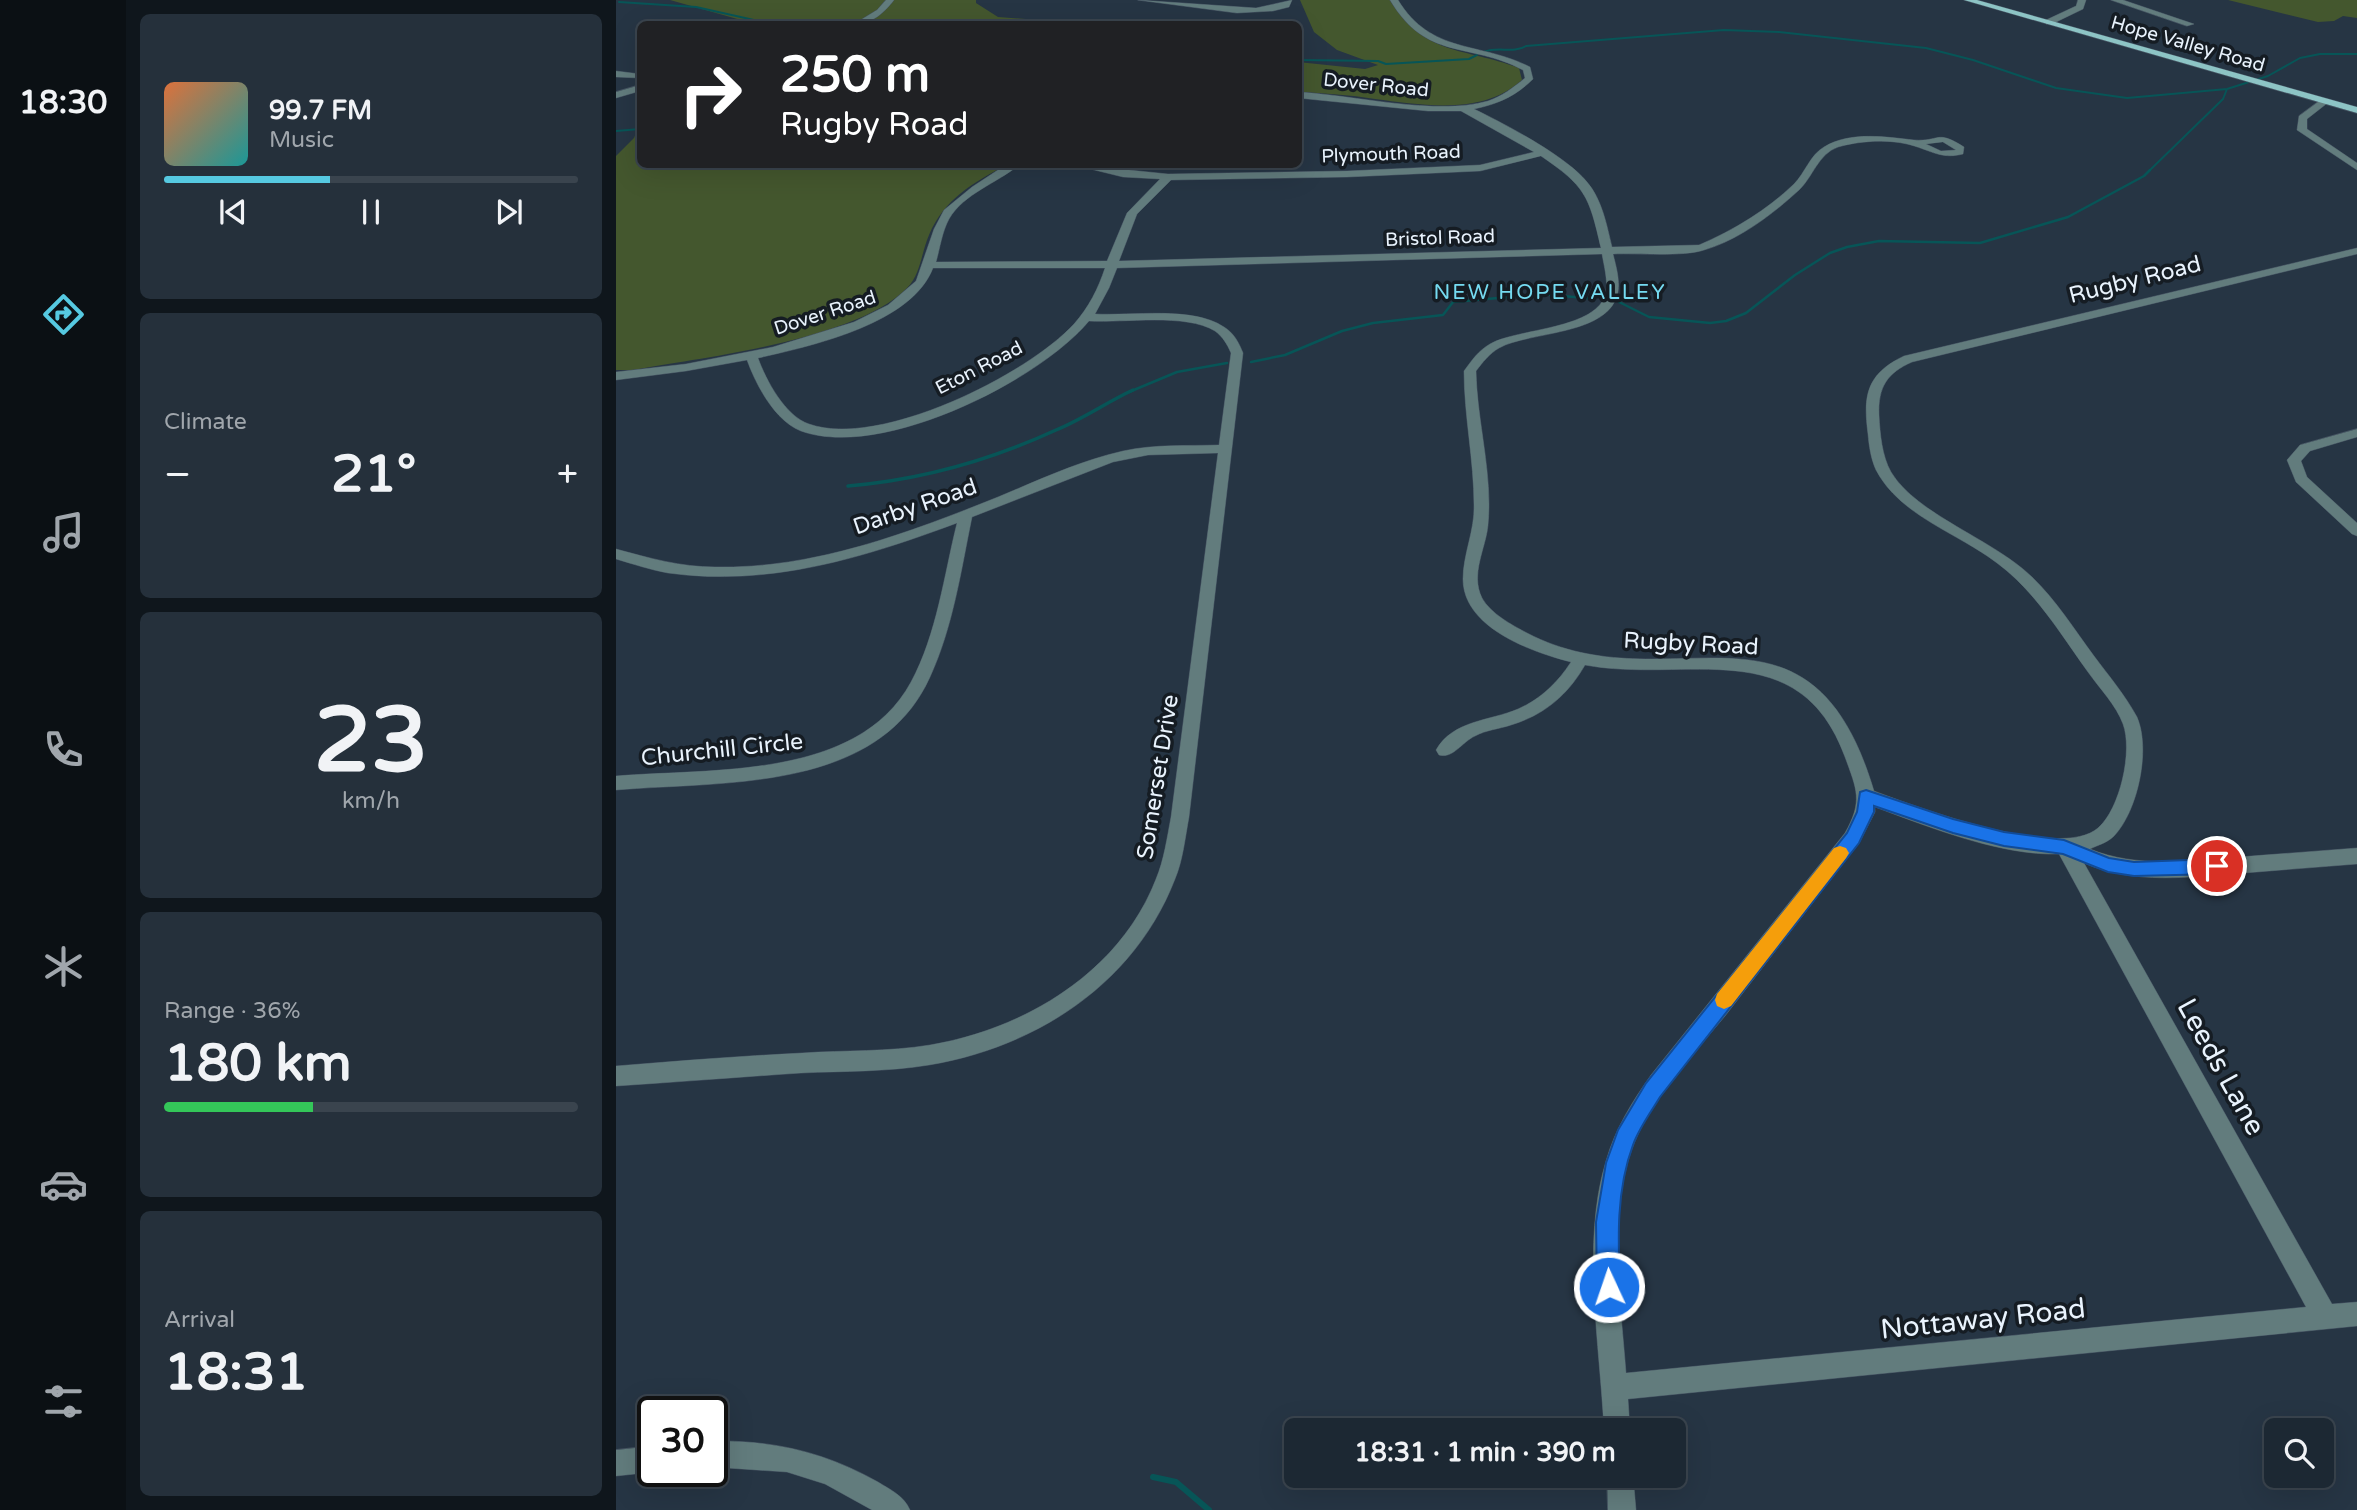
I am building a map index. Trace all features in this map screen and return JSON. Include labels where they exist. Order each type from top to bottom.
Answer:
[{"type":"main road","name":"Hope Valley Road","points":[[1968,0],[2357,110]]},
{"type":"street","points":[[864,21],[880,12],[890,0]]},
{"type":"street","points":[[1142,0],[1256,11],[1278,9],[1286,5],[1288,0]]},
{"type":"street","name":"Dover Road","points":[[1302,95],[1360,99],[1421,108],[1460,107],[1508,95],[1527,82],[1529,72],[1523,66],[1507,59],[1460,50],[1438,41],[1410,23],[1394,0]]},
{"type":"street","points":[[2049,22],[2075,10],[2082,5],[2082,0]]},
{"type":"street","points":[[2115,0],[2190,24]]},
{"type":"street","points":[[2139,0],[2157,15]]},
{"type":"street","points":[[616,74],[637,76]]},
{"type":"street","points":[[616,95],[637,89]]},
{"type":"street","points":[[2325,101],[2302,118],[2302,130],[2357,167]]},
{"type":"street","name":"Rugby Road","points":[[1460,107],[1562,166],[1587,189],[1608,251],[1612,272],[1611,292],[1599,312],[1570,324],[1497,344],[1482,353],[1469,371],[1483,503],[1481,531],[1471,576],[1473,595],[1486,612],[1508,631],[1559,653],[1639,665],[1752,666],[1791,679],[1812,691],[1839,726],[1854,758],[1866,796],[1953,826],[2004,839],[2064,847],[2086,845],[2097,839],[2116,818],[2134,765],[2135,738],[2132,725],[2076,642],[2023,578],[1998,556],[1903,495],[1888,480],[1876,452],[1871,398],[1877,383],[1894,364],[1928,353],[2357,251]]},
{"type":"street","name":"Bristol Road","points":[[929,265],[1113,265],[1701,248],[1741,229],[1799,184],[1828,148],[1862,141],[1914,143]]},
{"type":"street","name":"Plymouth Road","points":[[1096,168],[1168,177],[1457,170],[1489,166],[1540,153]]},
{"type":"street","name":"Dover Road","points":[[616,376],[751,354],[829,334],[889,310],[918,286],[929,265],[946,215],[1010,168]]},
{"type":"street","name":"Eton Road","points":[[751,354],[760,377],[786,417],[811,430],[862,432],[927,415],[992,387],[1048,352],[1086,317],[1105,289],[1130,216],[1168,177]]},
{"type":"street","name":"Somerset Drive","points":[[616,1076],[943,1052],[987,1041],[1031,1023],[1064,1003],[1108,969],[1148,916],[1171,863],[1186,765],[1237,359],[1234,342],[1226,333],[1204,323],[1186,319],[1086,317]]},
{"type":"street","points":[[2357,433],[2305,448],[2294,460],[2301,479],[2357,531]]},
{"type":"street","name":"Darby Road","points":[[616,554],[668,570],[752,573],[847,554],[966,514],[1081,467],[1122,455],[1224,449]]},
{"type":"street","name":"Churchill Circle","points":[[616,783],[759,772],[814,764],[855,748],[890,723],[912,696],[928,660],[942,615],[966,514]]},
{"type":"street","points":[[1445,751],[1459,735],[1472,728],[1533,710],[1556,695],[1570,680],[1581,658]]},
{"type":"street","points":[[1616,1418],[1607,1222],[1616,1163],[1626,1137],[1653,1090],[1853,838],[1866,812],[1866,796]]},
{"type":"street","points":[[2064,847],[2108,865],[2134,869],[2200,868],[2357,856]]},
{"type":"street","name":"Leeds Lane","points":[[2064,847],[2325,1316]]},
{"type":"street","name":"Nottaway Road","points":[[1615,1387],[2357,1314]]},
{"type":"street","points":[[728,1454],[776,1455],[819,1468],[864,1487],[896,1510]]},
{"type":"street","points":[[616,1463],[637,1461]]},
{"type":"street","points":[[1621,1488],[1622,1510]]},
{"type":"green space","points":[[670,0],[976,0],[976,3],[998,17],[1051,21],[744,21]]},
{"type":"green space","points":[[1300,0],[1390,0],[1417,32],[1447,48],[1519,68],[1522,80],[1489,99],[1452,105],[1413,104],[1302,92],[1302,62],[1365,69],[1378,65],[1337,50],[1314,32]]},
{"type":"green space","points":[[2228,0],[2357,0],[2357,18],[2343,16],[2334,21],[2318,22]]},
{"type":"green space","points":[[637,130],[637,168],[1001,168],[961,193],[943,211],[929,235],[912,282],[884,306],[853,321],[778,344],[633,370],[616,370],[616,156],[634,138]]},
{"type":"waterway","points":[[619,2],[696,7],[759,21]]},
{"type":"waterway","points":[[1484,52],[1526,46],[1724,30],[1779,32],[1926,48],[1973,60],[2056,88],[2127,98],[2227,89]]},
{"type":"waterway","points":[[2227,89],[2268,76],[2300,58],[2320,54],[2357,54]]},
{"type":"waterway","points":[[1302,60],[1378,61],[1386,64],[1469,59],[1477,55]]},
{"type":"waterway","points":[[2148,172],[2223,99],[2227,89]]},
{"type":"waterway","points":[[616,131],[637,129]]},
{"type":"waterway","points":[[1619,302],[1649,317],[1710,323],[1726,321],[1746,313],[1795,275],[1830,253],[1879,241],[1980,243],[2068,217],[2148,172]]},
{"type":"waterway","points":[[1251,362],[1285,355],[1342,331],[1373,323],[1443,315],[1453,302],[1542,294],[1595,299]]},
{"type":"waterway","points":[[1130,391],[1177,372],[1227,363]]},
{"type":"waterway","points":[[848,486],[928,474],[1006,451],[1066,426],[1130,391]]},
{"type":"waterway","points":[[1153,1477],[1176,1482],[1209,1510]]},
{"type":"slow traffic","points":[[1724,1000],[1840,853]]},
{"type":"district","name":"NEW HOPE VALLEY","points":[[1550,292]]},
{"type":"route","points":[[1609,1287],[1607,1222],[1616,1163],[1626,1137],[1653,1090],[1853,838],[1866,812],[1866,796],[1953,826],[2004,839],[2064,847],[2108,865],[2134,869],[2217,866]]}]
